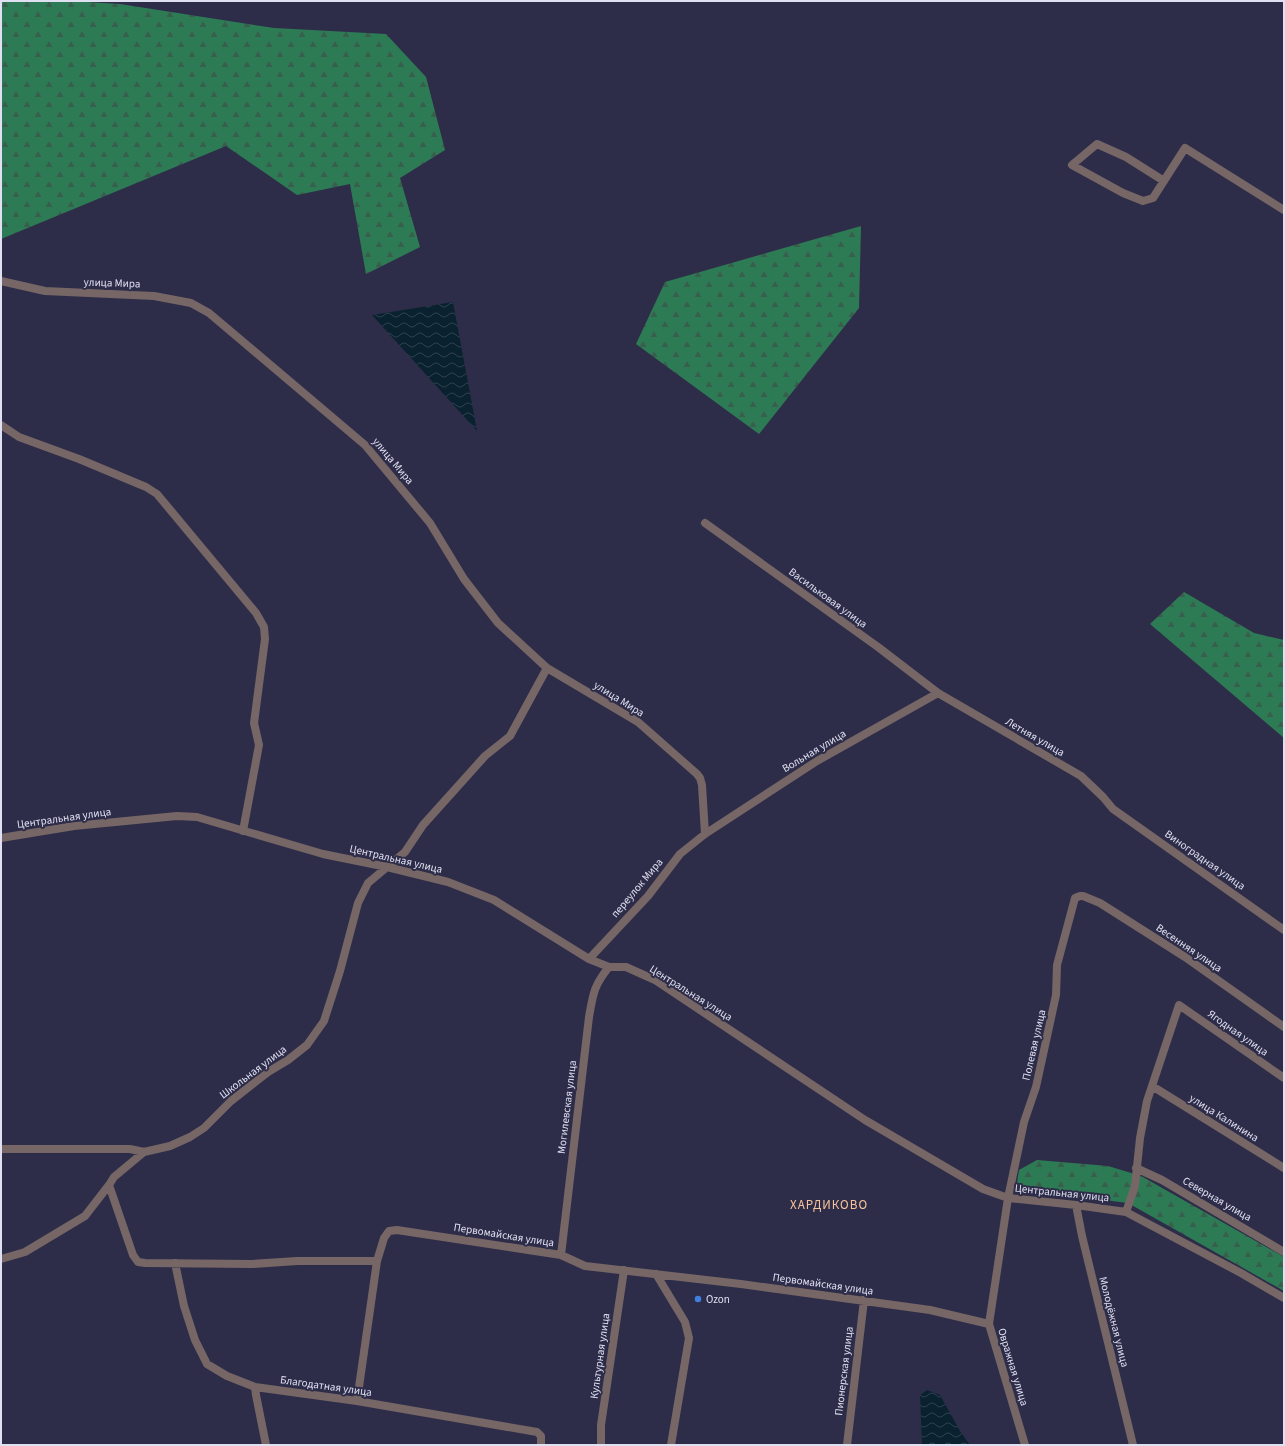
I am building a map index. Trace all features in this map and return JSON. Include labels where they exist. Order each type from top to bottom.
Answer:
[{"type":"street","points":[[1164,180],[1126,157],[1097,144],[1072,165],[1123,193],[1143,201],[1153,198],[1185,148],[1284,210]]},
{"type":"street","name":"улица Мира","points":[[1,281],[45,292],[154,296],[191,303],[209,313],[365,445],[430,523],[464,579],[498,623],[547,668],[638,722],[700,778],[702,785],[705,834]]},
{"type":"street","points":[[1,425],[19,436],[146,487],[157,494],[256,613],[264,627],[265,639],[254,723],[259,745],[243,831]]},
{"type":"street","name":"Васильковая улица","points":[[705,523],[878,647],[938,693]]},
{"type":"street","name":"Школьная улица","points":[[1,1149],[130,1149],[144,1152],[170,1146],[204,1128],[231,1101],[268,1072],[288,1060],[307,1045],[324,1021],[340,972],[358,903],[368,883],[405,852],[423,825],[485,756],[510,736],[547,668]]},
{"type":"street","name":"Летняя улица","points":[[938,693],[1081,776],[1113,809]]},
{"type":"street","name":"Вольная улица","points":[[705,834],[817,761],[938,693]]},
{"type":"street","name":"Виноградная улица","points":[[1113,809],[1284,930]]},
{"type":"street","name":"Центральная улица","points":[[1,838],[74,826],[177,816],[197,817],[323,854],[387,867],[448,882],[494,900],[590,959],[609,967],[626,967],[655,980],[865,1120],[982,1189],[1008,1198],[1076,1204],[1126,1212],[1241,1273],[1284,1298]]},
{"type":"street","name":"переулок Мира","points":[[590,959],[648,896],[680,854],[705,834]]},
{"type":"street","name":"Весенняя улица","points":[[1078,897],[1083,896],[1092,899],[1151,935],[1185,957],[1284,1027]]},
{"type":"street","name":"Полевая улица","points":[[1008,1198],[1024,1122],[1036,1088],[1045,1039],[1053,1009],[1057,984],[1057,965],[1074,901],[1078,897]]},
{"type":"street","name":"Могилевская улица","points":[[561,1255],[589,1017],[594,990],[600,977],[609,967]]},
{"type":"street","name":"Ягодная улица","points":[[1152,1086],[1179,1005],[1284,1078]]},
{"type":"street","points":[[1126,1212],[1135,1186],[1136,1168],[1144,1117],[1152,1086]]},
{"type":"street","name":"улица Калинина","points":[[1152,1086],[1284,1168]]},
{"type":"street","points":[[1,1259],[25,1252],[85,1216],[114,1177],[144,1152]]},
{"type":"street","name":"Северная улица","points":[[1136,1168],[1162,1180],[1284,1252]]},
{"type":"street","points":[[109,1185],[133,1255],[138,1262],[252,1264],[297,1261],[377,1261]]},
{"type":"street","name":"Овражная улица","points":[[1008,1198],[989,1324],[1025,1445]]},
{"type":"street","name":"Молодёжная улица","points":[[1076,1204],[1082,1236],[1133,1445]]},
{"type":"street","name":"Первомайская улица","points":[[357,1401],[377,1261],[384,1238],[389,1231],[397,1230],[561,1255],[585,1266],[864,1300],[930,1310],[989,1324]]},
{"type":"street","name":"Благодатная улица","points":[[175,1263],[184,1306],[195,1340],[207,1364],[227,1376],[255,1387],[357,1401],[537,1432],[542,1440],[541,1445]]},
{"type":"street","name":"Культурная улица","points":[[602,1445],[601,1425],[624,1270]]},
{"type":"street","points":[[656,1274],[685,1322],[689,1338],[672,1445]]},
{"type":"street","name":"Пионерская улица","points":[[847,1445],[864,1300]]},
{"type":"street","points":[[255,1387],[266,1445]]},
{"type":"green space","points":[[1,1],[71,1],[120,4],[274,28],[386,34],[426,77],[445,150],[400,178],[420,247],[366,274],[350,184],[297,195],[226,146],[1,239]]},
{"type":"green space","points":[[861,226],[859,308],[759,434],[636,344],[665,282]]},
{"type":"green space","points":[[1184,592],[1254,633],[1284,640],[1284,738],[1150,624]]},
{"type":"green space","points":[[1037,1160],[1108,1166],[1141,1176],[1284,1257],[1284,1291],[1128,1203],[1016,1189],[1019,1170]]},
{"type":"water","points":[[453,302],[477,431],[372,315]]},
{"type":"water","points":[[927,1390],[940,1395],[960,1431],[970,1445],[922,1445],[920,1395]]},
{"type":"place","name":"Ozon","points":[[698,1299]]},
{"type":"district","name":"ХАРДИКОВО","points":[[829,1205]]}]
